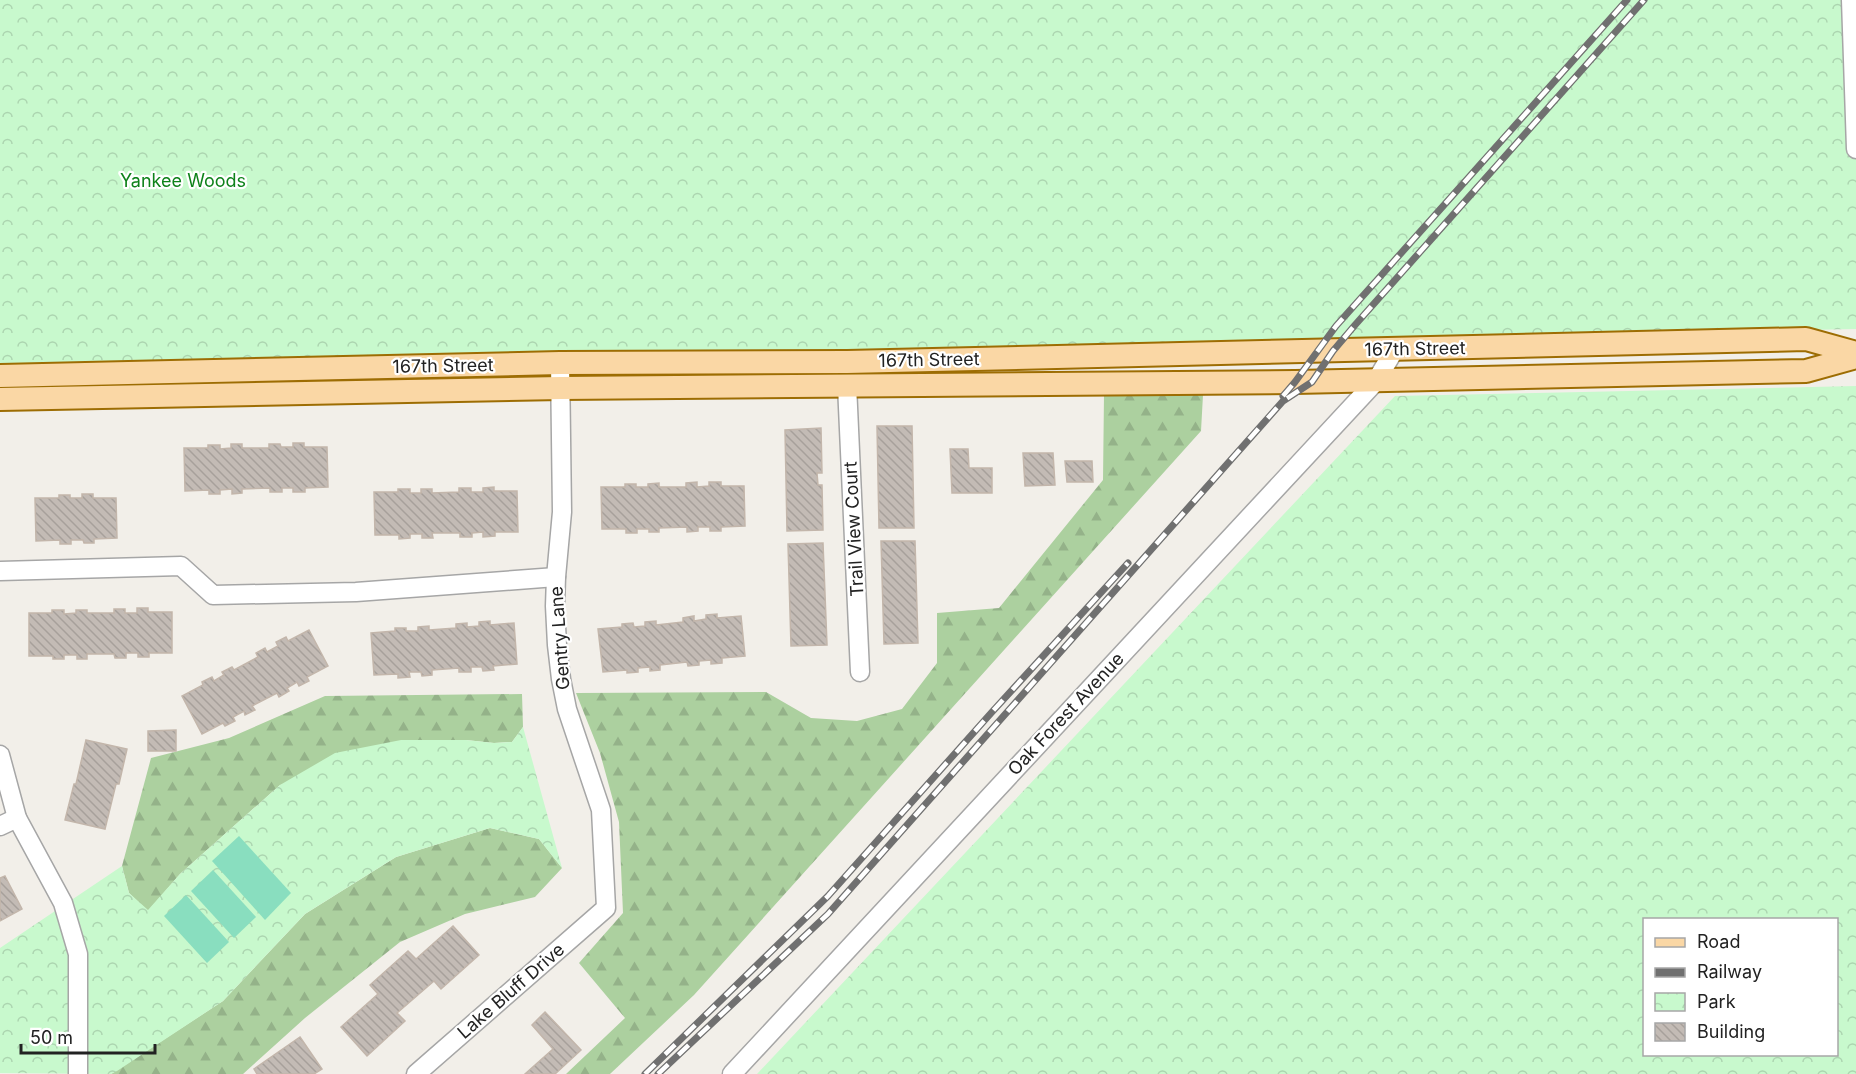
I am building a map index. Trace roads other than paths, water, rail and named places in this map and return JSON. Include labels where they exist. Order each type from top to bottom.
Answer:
[{"type":"main road","name":"167th Street","points":[[0,376],[560,363],[847,362],[1806,339],[1856,355]]},
{"type":"main road","name":"167th Street","points":[[0,399],[561,388],[1376,381],[1806,370],[1856,355]]},
{"type":"street","points":[[1851,0],[1856,149]]},
{"type":"street","name":"Oak Forest Avenue","points":[[732,1074],[1376,381],[1395,349]]},
{"type":"street","name":"Gentry Lane","points":[[560,363],[562,512],[556,577],[556,626],[561,679],[567,709],[601,810],[606,908]]},
{"type":"street","name":"Trail View Court","points":[[847,385],[860,672]]},
{"type":"street","points":[[0,571],[181,566],[213,595],[356,592],[556,577]]},
{"type":"street","points":[[0,755],[17,818],[63,903],[78,954],[78,1074]]},
{"type":"street","points":[[0,826],[17,818]]},
{"type":"street","name":"Lake Bluff Drive","points":[[416,1074],[606,908]]},
{"type":"railway","points":[[1283,396],[1336,326],[1627,0]]},
{"type":"railway","points":[[658,1074],[828,914],[1283,401],[1312,382],[1333,351],[1355,325],[1644,0]]},
{"type":"railway","points":[[645,1074],[828,896],[1128,563]]},
{"type":"park label","name":"Yankee Woods","points":[[183,181]]}]
